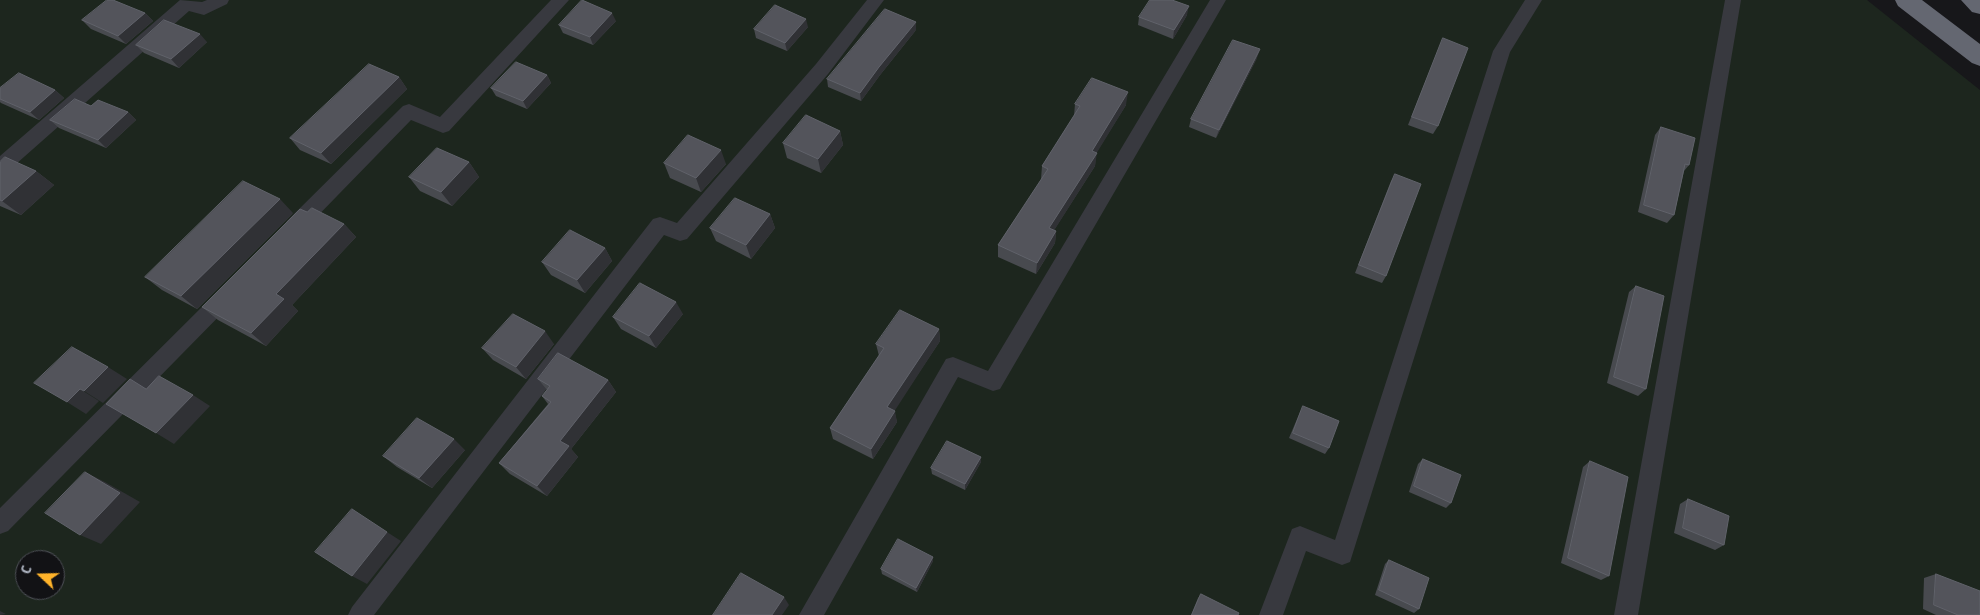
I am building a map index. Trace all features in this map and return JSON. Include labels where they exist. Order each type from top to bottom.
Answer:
[{"type":"highway","points":[[1906,0],[1980,57]]},
{"type":"highway","points":[[1972,0],[1980,6]]},
{"type":"lane","points":[[0,167],[186,4],[204,9],[221,0]]},
{"type":"lane","points":[[278,244],[409,111],[443,126],[562,0]]},
{"type":"lane","points":[[360,615],[660,225],[680,233],[822,69],[876,0]]},
{"type":"lane","points":[[811,615],[953,366],[993,382],[1218,0]]},
{"type":"lane","points":[[1271,615],[1300,537],[1342,554],[1502,52],[1534,0]]},
{"type":"lane","points":[[1626,615],[1733,0]]},
{"type":"lane","points":[[0,523],[243,279]]},
{"type":"shaded area","points":[[0,0],[1867,0],[1980,90],[1980,615],[0,615]]},
{"type":"building","points":[[107,0],[113,0],[145,13],[118,36],[82,20]]},
{"type":"building","points":[[582,0],[612,13],[590,37],[559,25]]},
{"type":"building","points":[[1150,0],[1172,0],[1189,6],[1174,30],[1139,17]]},
{"type":"building","points":[[775,5],[806,19],[785,43],[754,29]]},
{"type":"building","points":[[885,9],[916,22],[860,93],[827,79]]},
{"type":"building","points":[[164,20],[200,34],[171,59],[136,45]]},
{"type":"building","points":[[1443,38],[1468,48],[1438,126],[1412,117]]},
{"type":"building","points":[[1233,40],[1260,49],[1219,130],[1191,119]]},
{"type":"building","points":[[516,62],[547,75],[523,101],[491,88]]},
{"type":"building","points":[[369,64],[399,77],[321,153],[290,138]]},
{"type":"building","points":[[19,73],[55,90],[30,112],[0,99],[0,88]]},
{"type":"building","points":[[1092,78],[1128,92],[1092,151],[1097,153],[1049,228],[1056,231],[1037,263],[998,245],[1048,169],[1042,166],[1080,106],[1075,104]]},
{"type":"building","points":[[75,99],[91,106],[98,100],[128,112],[98,140],[50,120]]},
{"type":"building","points":[[806,115],[840,131],[818,159],[783,143]]},
{"type":"building","points":[[1661,127],[1695,138],[1689,165],[1685,164],[1674,215],[1644,205]]},
{"type":"building","points":[[688,135],[721,150],[696,178],[664,163]]},
{"type":"building","points":[[437,148],[469,162],[441,192],[409,177]]},
{"type":"building","points":[[5,157],[36,171],[2,201],[0,200],[0,162]]},
{"type":"building","points":[[1395,174],[1421,184],[1386,276],[1359,265]]},
{"type":"building","points":[[243,181],[280,199],[181,296],[145,277]]},
{"type":"building","points":[[735,198],[770,214],[746,245],[710,228]]},
{"type":"building","points":[[312,208],[344,224],[276,294],[284,299],[251,333],[202,307],[300,209],[307,212]]},
{"type":"building","points":[[570,230],[605,248],[577,280],[542,262]]},
{"type":"building","points":[[640,283],[676,302],[649,336],[613,317]]},
{"type":"building","points":[[1636,286],[1664,296],[1646,389],[1614,377]]},
{"type":"building","points":[[900,310],[939,329],[887,407],[895,411],[871,449],[830,428],[884,348],[876,344]]},
{"type":"building","points":[[513,314],[545,331],[516,367],[482,348]]},
{"type":"building","points":[[72,347],[108,367],[84,391],[80,389],[67,402],[34,383]]},
{"type":"building","points":[[558,353],[608,380],[560,441],[569,446],[537,486],[499,463],[551,402],[542,396],[550,386],[538,379]]},
{"type":"building","points":[[159,376],[193,395],[156,433],[106,404],[130,379],[146,389]]},
{"type":"building","points":[[1303,406],[1339,421],[1329,448],[1293,433]]},
{"type":"building","points":[[417,418],[454,439],[419,478],[383,456]]},
{"type":"building","points":[[947,441],[981,457],[965,484],[931,468]]},
{"type":"building","points":[[1423,459],[1461,475],[1451,503],[1414,486]]},
{"type":"building","points":[[1590,461],[1628,477],[1609,576],[1568,558]]},
{"type":"building","points":[[85,472],[120,493],[80,535],[45,513]]},
{"type":"building","points":[[1688,499],[1729,516],[1724,545],[1683,528]]},
{"type":"building","points":[[352,509],[387,532],[352,576],[315,552]]},
{"type":"building","points":[[898,539],[933,557],[916,588],[881,569]]},
{"type":"building","points":[[1389,560],[1429,578],[1419,609],[1379,590]]},
{"type":"building","points":[[741,573],[784,597],[772,615],[713,615]]},
{"type":"building","points":[[1936,574],[1980,591],[1980,615],[1958,615],[1934,605]]},
{"type":"building","points":[[1201,594],[1239,613],[1238,615],[1192,615]]}]
